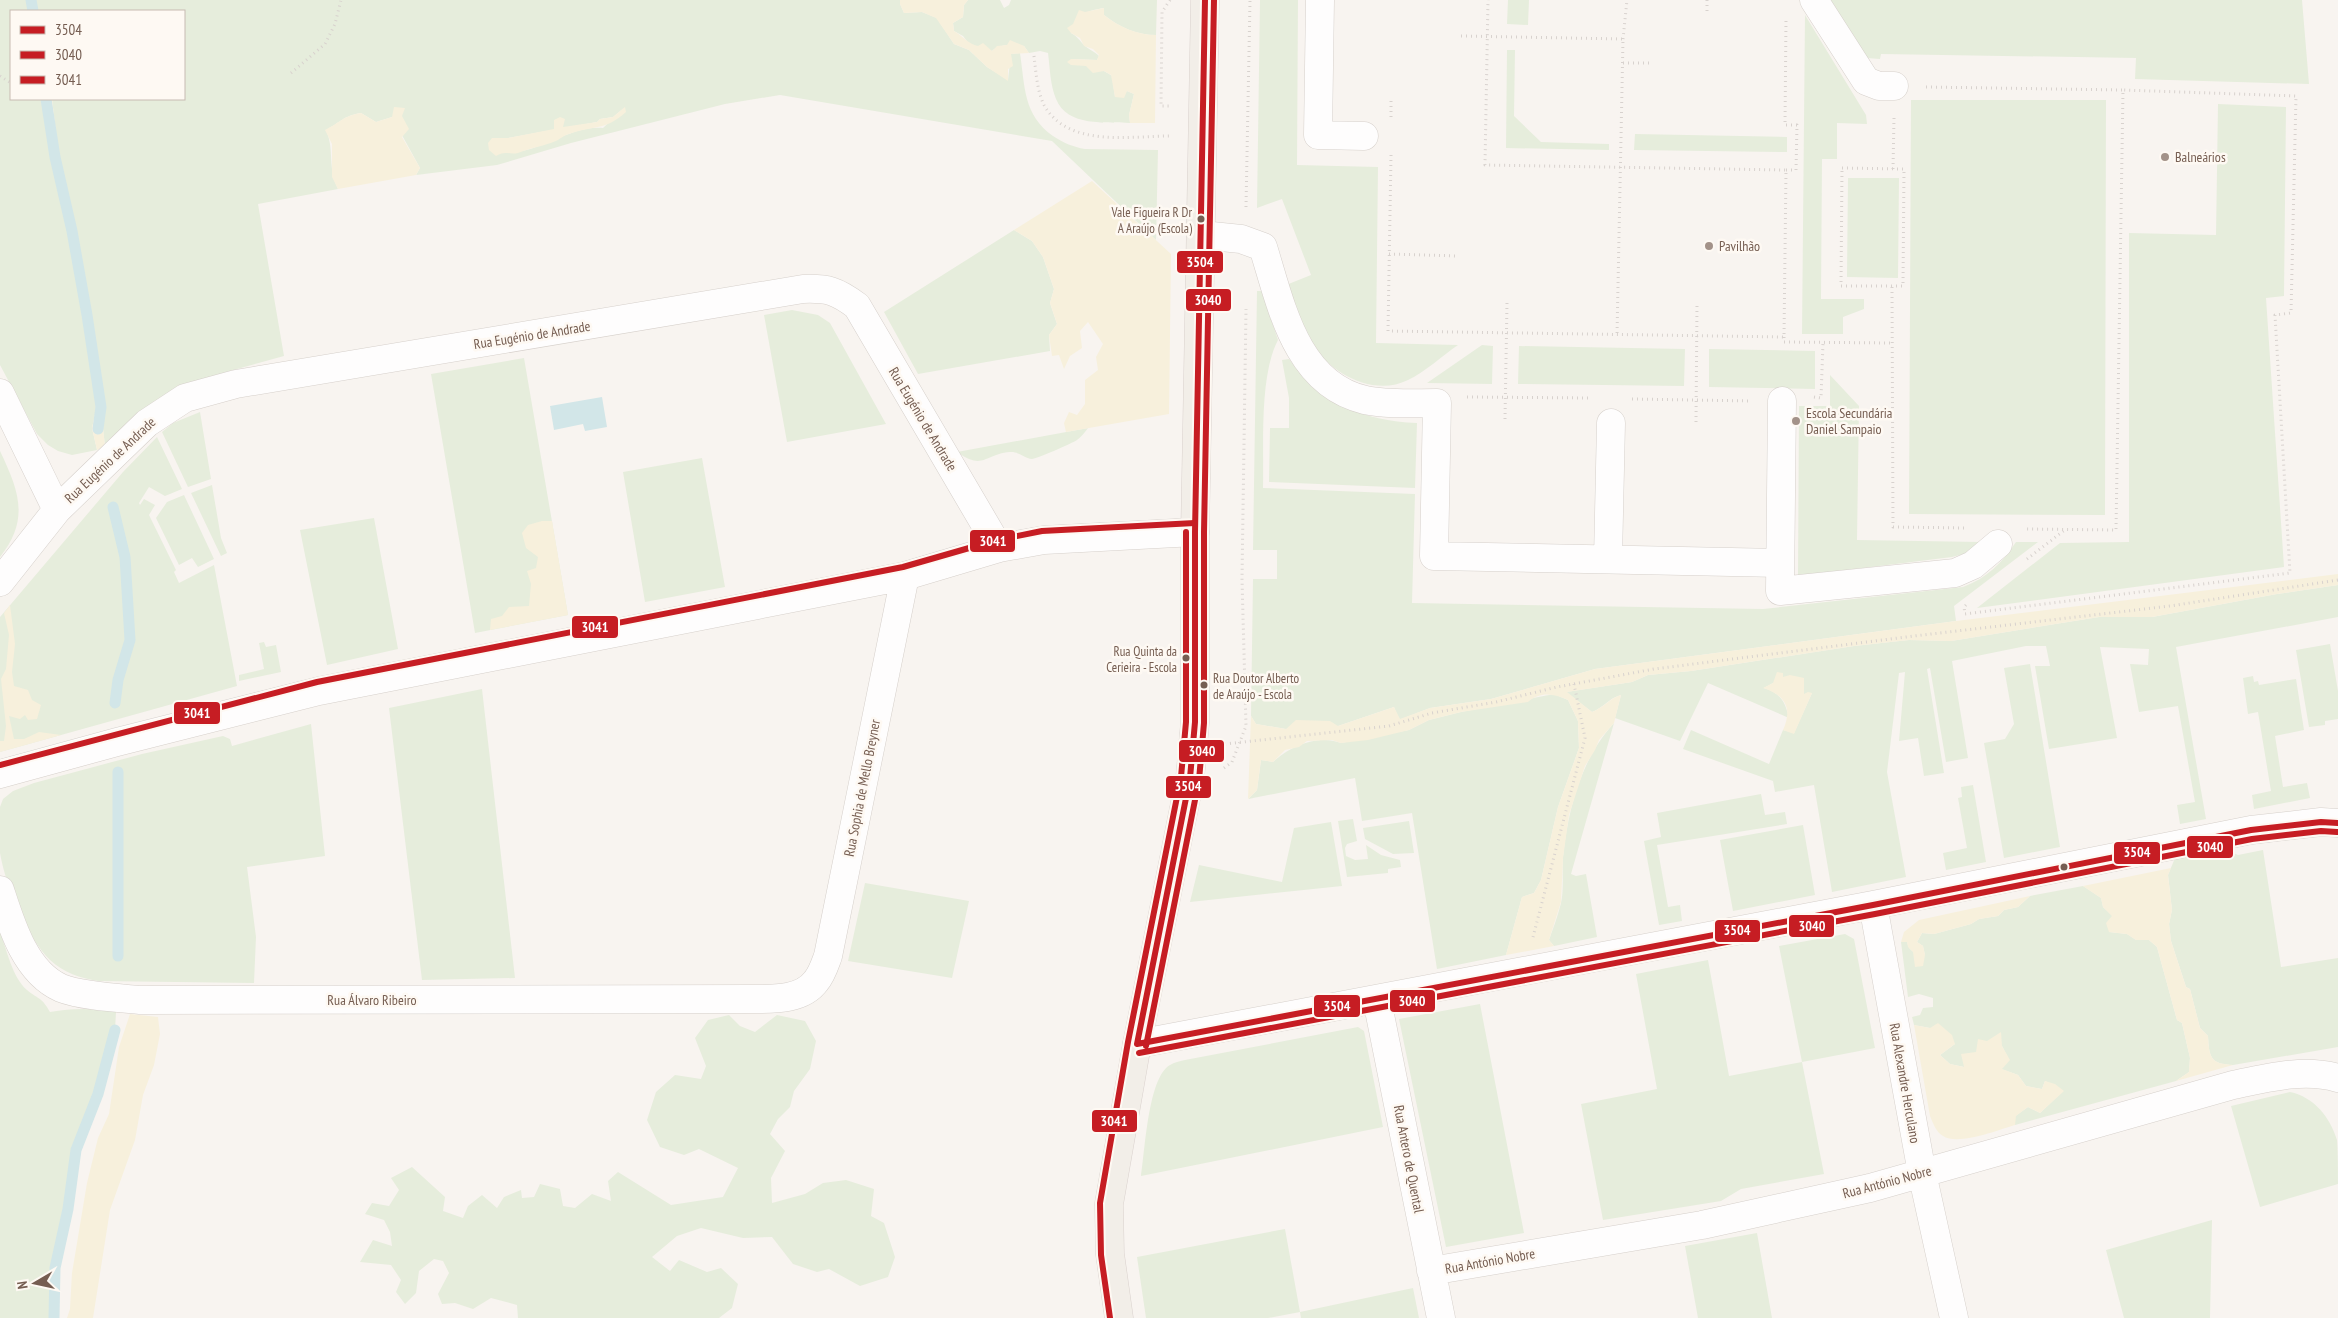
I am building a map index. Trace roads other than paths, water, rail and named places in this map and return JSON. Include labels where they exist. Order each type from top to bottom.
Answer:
[{"type":"main road","points":[[1119,1318],[1110,1254],[1109,1204],[1137,1044],[1176,855],[1193,750],[1195,722],[1195,532],[1205,0]]},
{"type":"street","points":[[1320,0],[1318,134],[1364,136]]},
{"type":"street","points":[[1814,0],[1866,81],[1879,86],[1894,86]]},
{"type":"street","points":[[1202,235],[1241,239],[1263,247],[1285,321],[1302,354],[1319,374],[1341,392],[1366,400],[1383,402],[1437,403],[1434,556],[1780,563]]},
{"type":"street","name":"Rua Eugénio de Andrade","points":[[0,582],[57,510],[147,422],[185,398],[236,384],[803,289],[824,288],[842,294],[857,306],[999,548]]},
{"type":"street","points":[[0,393],[57,510]]},
{"type":"street","points":[[1782,401],[1780,591],[1955,573],[1972,565],[2007,536]]},
{"type":"street","points":[[1608,559],[1611,423]]},
{"type":"street","points":[[0,774],[319,691],[905,576],[999,548],[1044,540],[1195,532]]},
{"type":"street","name":"Rua Sophia de Mello Breyner","points":[[802,992],[816,982],[828,956],[905,576]]},
{"type":"street","points":[[1137,1044],[1873,906],[2251,830],[2321,822],[2338,823]]},
{"type":"street","name":"Rua Álvaro Ribeiro","points":[[0,890],[12,928],[34,968],[60,988],[98,995],[140,1000],[783,999],[802,992]]},
{"type":"street","name":"Rua Alexandre Herculano","points":[[1873,906],[1922,1173],[1954,1318]]},
{"type":"street","name":"Rua Antero de Quental","points":[[1377,1000],[1440,1318]]},
{"type":"street","name":"Rua António Nobre","points":[[1431,1271],[1702,1224],[1870,1188],[2233,1085],[2272,1077],[2307,1074],[2338,1078]]},
{"type":"waterway","points":[[31,0],[33,10]]},
{"type":"waterway","points":[[46,100],[55,157],[72,231],[87,315],[101,407],[98,429]]},
{"type":"waterway","points":[[113,507],[125,557],[130,640],[118,680],[115,703]]},
{"type":"waterway","points":[[118,772],[118,956]]},
{"type":"waterway","points":[[54,1318],[55,1268],[68,1209],[76,1150],[98,1094],[115,1030]]},
{"type":"place","name":"Balneários","points":[[2165,157]]},
{"type":"place","name":"Vale Figueira R Dr A Araújo (Escola)","points":[[1201,219]]},
{"type":"place","name":"Pavilhão","points":[[1709,246]]},
{"type":"place","name":"Escola Secundária Daniel Sampaio","points":[[1796,421]]},
{"type":"place","name":"Rua Quinta da Cerieira - Escola","points":[[1186,658]]},
{"type":"place","name":"Rua Doutor Alberto de Araújo - Escola","points":[[1204,685]]}]
